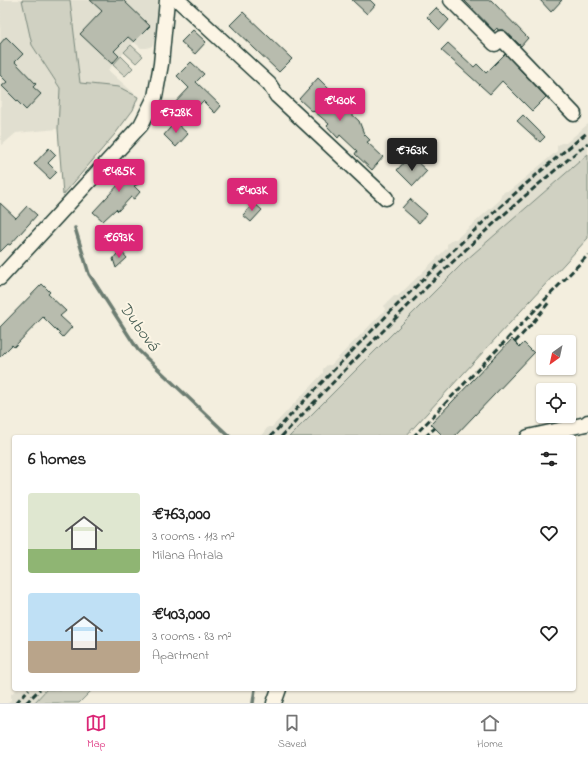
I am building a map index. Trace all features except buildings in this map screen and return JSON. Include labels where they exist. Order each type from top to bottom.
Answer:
[{"type":"street","points":[[2,273],[141,125],[155,96],[161,64],[167,0]]},
{"type":"street","points":[[178,0],[269,84],[277,96],[386,198]]},
{"type":"street","points":[[451,0],[495,44],[501,38],[574,114]]},
{"type":"street","points":[[536,435],[588,422]]},
{"type":"street","points":[[274,703],[278,691]]},
{"type":"shaded area","points":[[0,0],[22,0],[32,45],[60,88],[58,129],[16,133],[1,146]]},
{"type":"shaded area","points":[[22,0],[70,0],[80,83],[119,87],[138,97],[133,110],[115,134],[63,195],[58,129],[60,88],[32,45]]},
{"type":"shaded area","points":[[70,0],[158,0],[155,39],[152,46],[141,48],[134,42],[108,70],[138,97],[119,87],[80,83]]},
{"type":"shaded area","points":[[131,45],[143,56],[136,63],[124,52]]},
{"type":"shaded area","points":[[121,56],[133,68],[125,76],[113,65]]},
{"type":"shaded area","points":[[588,124],[588,154],[465,261],[291,435],[262,435],[268,427],[272,427],[323,373],[323,369],[327,365],[331,365],[385,310],[384,306],[394,296],[398,296],[447,248],[447,244],[453,239],[456,239],[500,200],[501,194],[509,191],[557,151],[557,146],[561,143],[566,143]]},
{"type":"shaded area","points":[[588,154],[588,238],[407,435],[291,435],[465,261]]},
{"type":"shaded area","points":[[15,691],[45,691],[34,703],[8,703],[11,700],[11,694]]},
{"type":"shaded area","points":[[45,691],[91,691],[79,703],[34,703]]},
{"type":"waterway","name":"Dubová","points":[[75,228],[89,274],[138,350],[228,435]]},
{"type":"waterway","name":"Dubová","points":[[253,703],[255,691]]},
{"type":"railway","points":[[272,435],[346,357],[463,241],[545,167],[588,132]]},
{"type":"railway","points":[[283,435],[437,277],[491,226],[588,143]]},
{"type":"railway","points":[[415,435],[588,255]]},
{"type":"railway","points":[[515,342],[550,301]]},
{"type":"railway","points":[[427,435],[435,428]]},
{"type":"railway","points":[[16,703],[27,691]]},
{"type":"railway","points":[[26,703],[38,691]]}]
